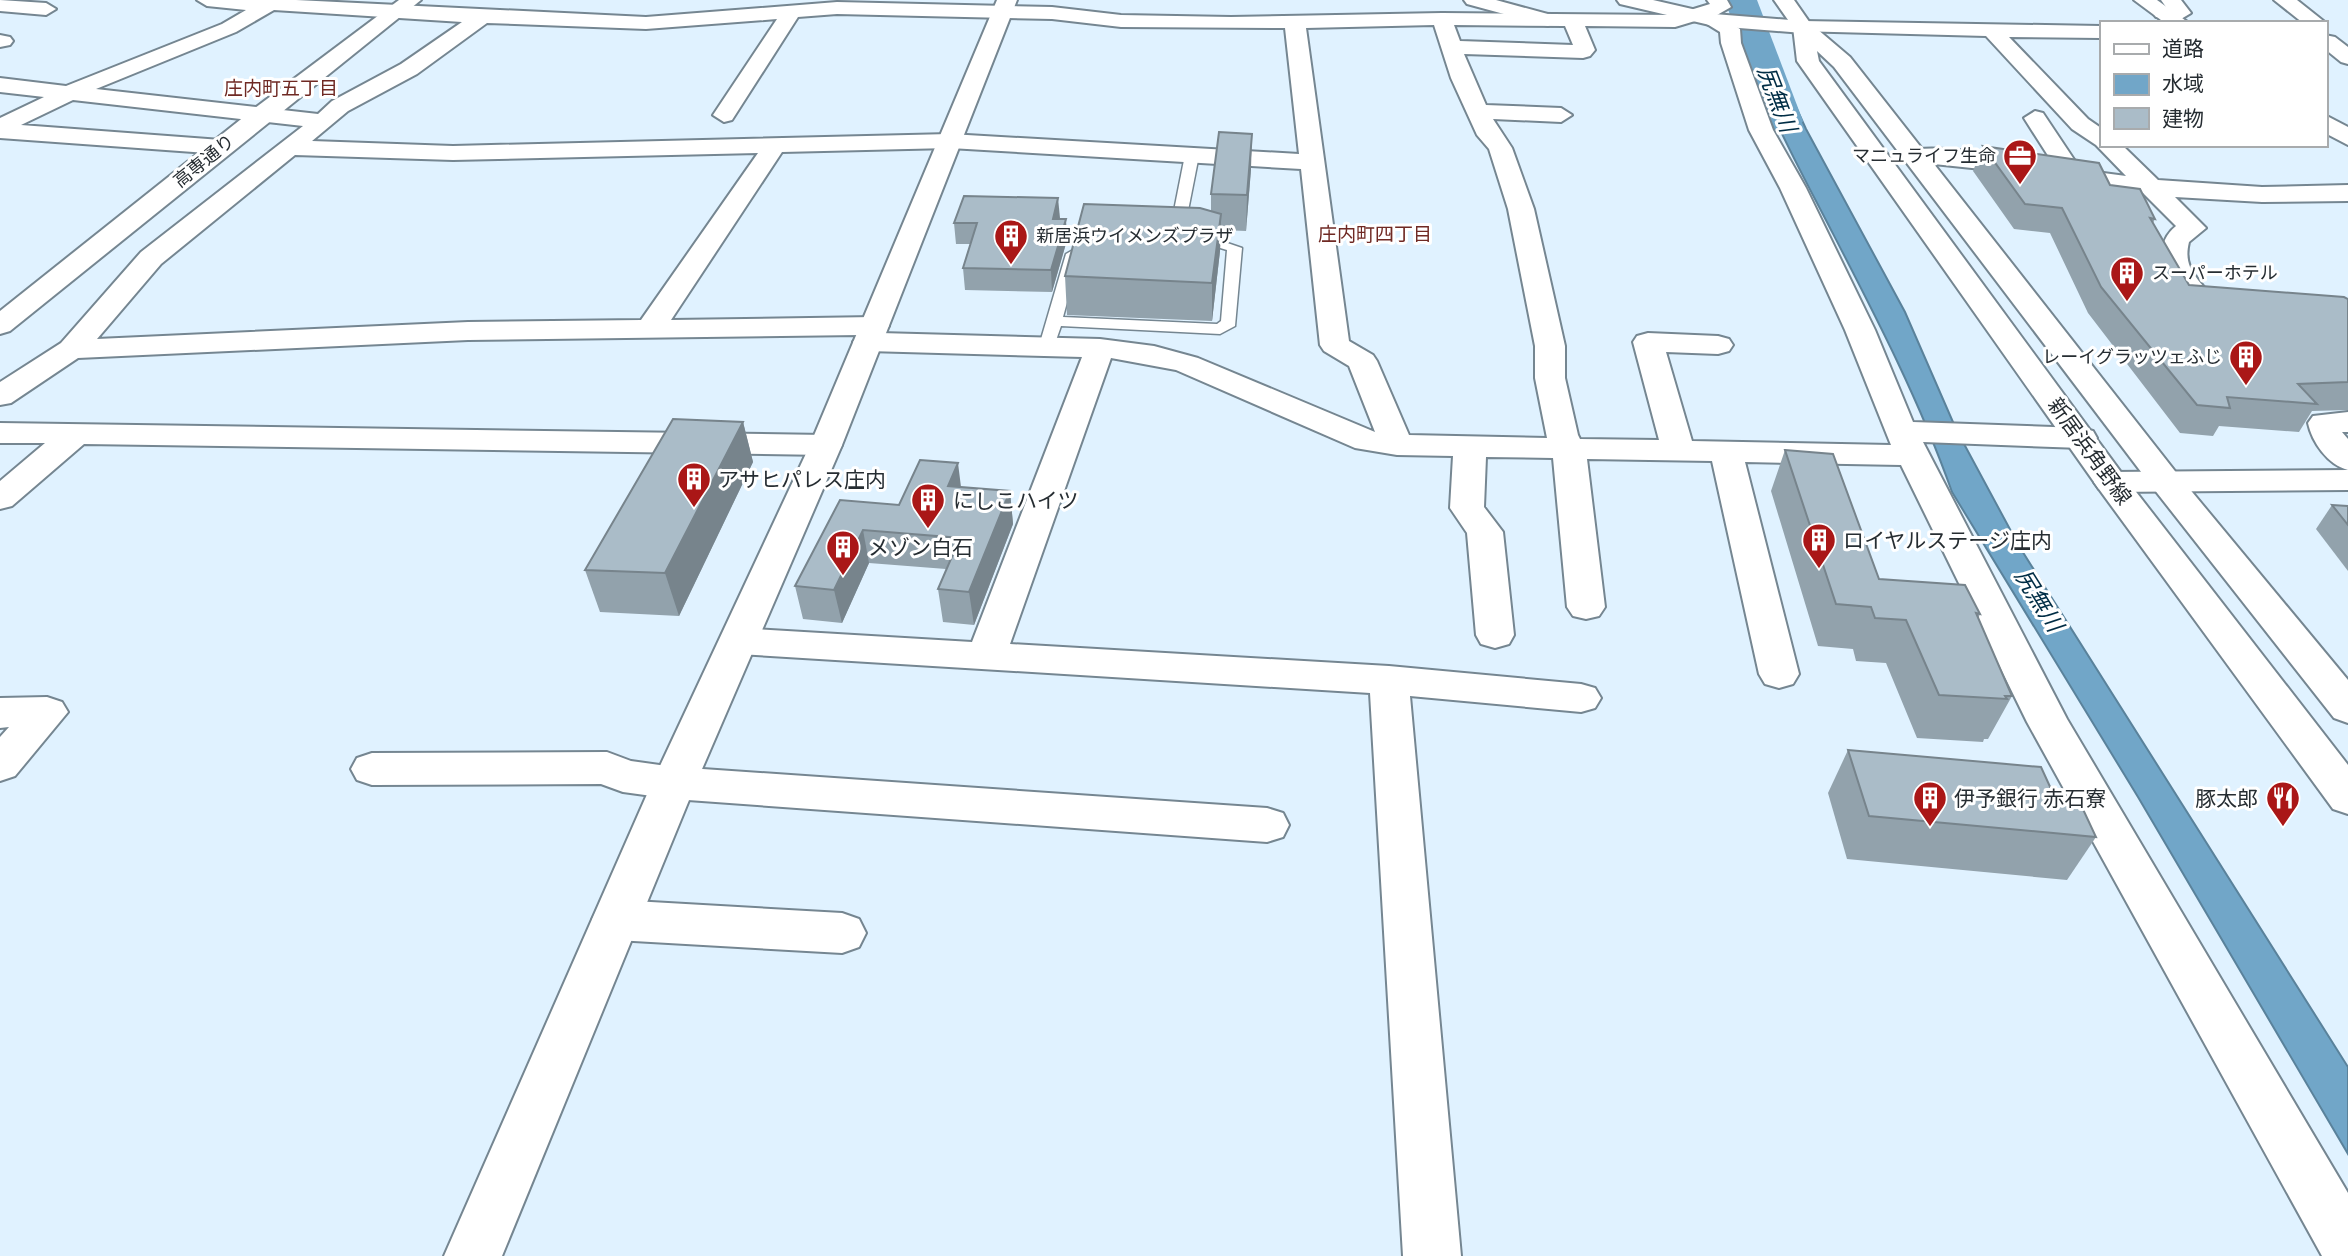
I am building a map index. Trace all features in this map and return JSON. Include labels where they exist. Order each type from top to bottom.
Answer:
[{"type":"street","points":[[207,0],[402,6],[482,17],[646,23],[698,20],[785,8],[1005,6],[1105,20],[1295,23],[1442,19],[1675,21],[1715,15]]},
{"type":"street","points":[[676,0],[698,20]]},
{"type":"street","points":[[1105,20],[1112,0]]},
{"type":"street","points":[[1474,0],[1548,20]]},
{"type":"street","points":[[1627,0],[1767,27],[1991,30],[2100,23]]},
{"type":"street","name":"新居浜角野線","points":[[1784,0],[1803,27],[1842,62],[2166,482],[2348,708]]},
{"type":"street","points":[[2144,0],[2171,12]]},
{"type":"street","points":[[2284,0],[2313,21]]},
{"type":"street","points":[[0,129],[74,91],[229,28],[271,3]]},
{"type":"street","points":[[0,5],[46,9]]},
{"type":"street","name":"高専通り","points":[[0,325],[263,113],[402,6]]},
{"type":"street","points":[[473,1256],[674,783],[826,444],[1005,6]]},
{"type":"street","points":[[724,115],[785,8]]},
{"type":"street","points":[[1715,15],[1730,30],[1731,43],[1761,130],[1793,188],[1910,439],[2048,722],[2348,1247]]},
{"type":"street","points":[[72,349],[151,258],[340,106],[410,69],[482,17]]},
{"type":"street","points":[[1442,19],[1466,63],[1480,112],[1489,135],[1500,148],[1521,209],[1550,346],[1550,378],[1562,435],[1569,450],[1586,607]]},
{"type":"street","points":[[1466,63],[1583,52],[1585,50],[1572,20]]},
{"type":"street","points":[[1295,23],[1335,345],[1363,361],[1397,445]]},
{"type":"street","name":"新居浜角野線","points":[[1803,27],[1808,61],[2111,482],[2348,797]]},
{"type":"street","points":[[1991,30],[2080,124],[2100,138]]},
{"type":"street","points":[[0,85],[74,91],[323,121]]},
{"type":"street","points":[[1480,112],[1561,115]]},
{"type":"street","points":[[2035,118],[2073,176]]},
{"type":"street","points":[[2327,123],[2348,138]]},
{"type":"street","points":[[0,129],[221,147]]},
{"type":"street","points":[[290,148],[453,153],[950,141],[1203,149],[1312,162]]},
{"type":"street","points":[[650,329],[774,147]]},
{"type":"street","points":[[2110,147],[2193,228],[2184,230],[2176,239],[2172,261],[2183,288],[2198,298],[2221,303]]},
{"type":"street","points":[[1914,156],[2018,164],[2073,176],[2148,185],[2263,194],[2348,193]]},
{"type":"street","points":[[0,396],[57,356],[72,349],[468,331],[650,329],[871,334],[1050,334],[1100,348],[1187,364],[1344,433],[1397,445],[1470,449],[1726,451],[1975,436],[2081,438]]},
{"type":"street","points":[[1678,451],[1648,342],[1718,345]]},
{"type":"street","points":[[986,656],[1100,348]]},
{"type":"street","points":[[2348,422],[2324,423],[2327,436],[2348,460]]},
{"type":"street","points":[[0,433],[826,444]]},
{"type":"street","points":[[0,499],[76,434]]},
{"type":"street","points":[[1470,449],[1467,508],[1485,532],[1495,635]]},
{"type":"street","points":[[1726,451],[1779,674]]},
{"type":"street","points":[[2111,482],[2348,480]]},
{"type":"street","points":[[739,641],[1389,680],[1581,698]]},
{"type":"street","points":[[1389,680],[1433,1256]]},
{"type":"street","points":[[0,713],[47,712],[0,765]]},
{"type":"street","points":[[372,769],[607,768],[623,776],[674,783],[1267,825]]},
{"type":"street","points":[[616,920],[842,933]]},
{"type":"lane","points":[[1076,243],[1050,334],[1220,330],[1229,323],[1235,248],[1173,231],[1203,149]]},
{"type":"water","points":[[1744,37],[1765,43],[1771,52],[1806,129],[1905,312],[1956,429],[2019,546],[2348,1067],[2348,1154],[2138,797],[1952,492],[1895,357],[1771,109]]},
{"type":"building","points":[[1219,132],[1252,134],[1247,195],[1211,194]]},
{"type":"building","points":[[1983,146],[2099,163],[2110,185],[2140,189],[2155,219],[2150,218],[2189,285],[2348,299],[2348,382],[2298,384],[2317,404],[2227,397],[2230,408],[2197,405],[2101,287],[2062,208],[2025,204]]},
{"type":"building","name":"新居浜ウイメンズプラザ","points":[[964,196],[1058,198],[1053,219],[1066,219],[1051,270],[963,268],[977,223],[954,223]]},
{"type":"building","points":[[1084,204],[1200,208],[1221,214],[1212,283],[1065,276]]},
{"type":"building","points":[[673,419],[743,422],[665,573],[585,570]]},
{"type":"building","points":[[1785,450],[1833,454],[1879,579],[1965,585],[1980,614],[1976,613],[2012,696],[2005,696],[2007,699],[1939,695],[1906,620],[1875,618],[1871,607],[1836,604]]},
{"type":"building","points":[[920,460],[958,463],[948,486],[1010,491],[969,592],[938,589],[960,538],[863,530],[834,590],[795,586],[840,500],[899,505]]},
{"type":"building","points":[[2332,505],[2348,506],[2348,525]]},
{"type":"building","points":[[1848,750],[2041,767],[2057,802],[2081,805],[2096,837],[1869,816]]},
{"type":"waterway","name":"尻無川","points":[[1741,0],[1784,121]]},
{"type":"place","name":"マニュライフ生命","points":[[2020,186]]},
{"type":"place","name":"新居浜ウイメンズプラザ","points":[[1011,266]]},
{"type":"place","name":"スーパーホテル","points":[[2127,303]]},
{"type":"place","name":"レーイグラッツェふじ","points":[[2246,387]]},
{"type":"place","name":"アサヒパレス庄内","points":[[694,509]]},
{"type":"place","name":"にしこハイツ","points":[[928,530]]},
{"type":"place","name":"ロイヤルステージ庄内","points":[[1819,570]]},
{"type":"place","name":"メゾン白石","points":[[843,577]]},
{"type":"place","name":"伊予銀行 赤石寮","points":[[1930,828]]},
{"type":"place","name":"豚太郎","points":[[2283,828]]},
{"type":"district","name":"庄内町五丁目","points":[[281,88]]},
{"type":"district","name":"庄内町四丁目","points":[[1375,234]]}]
